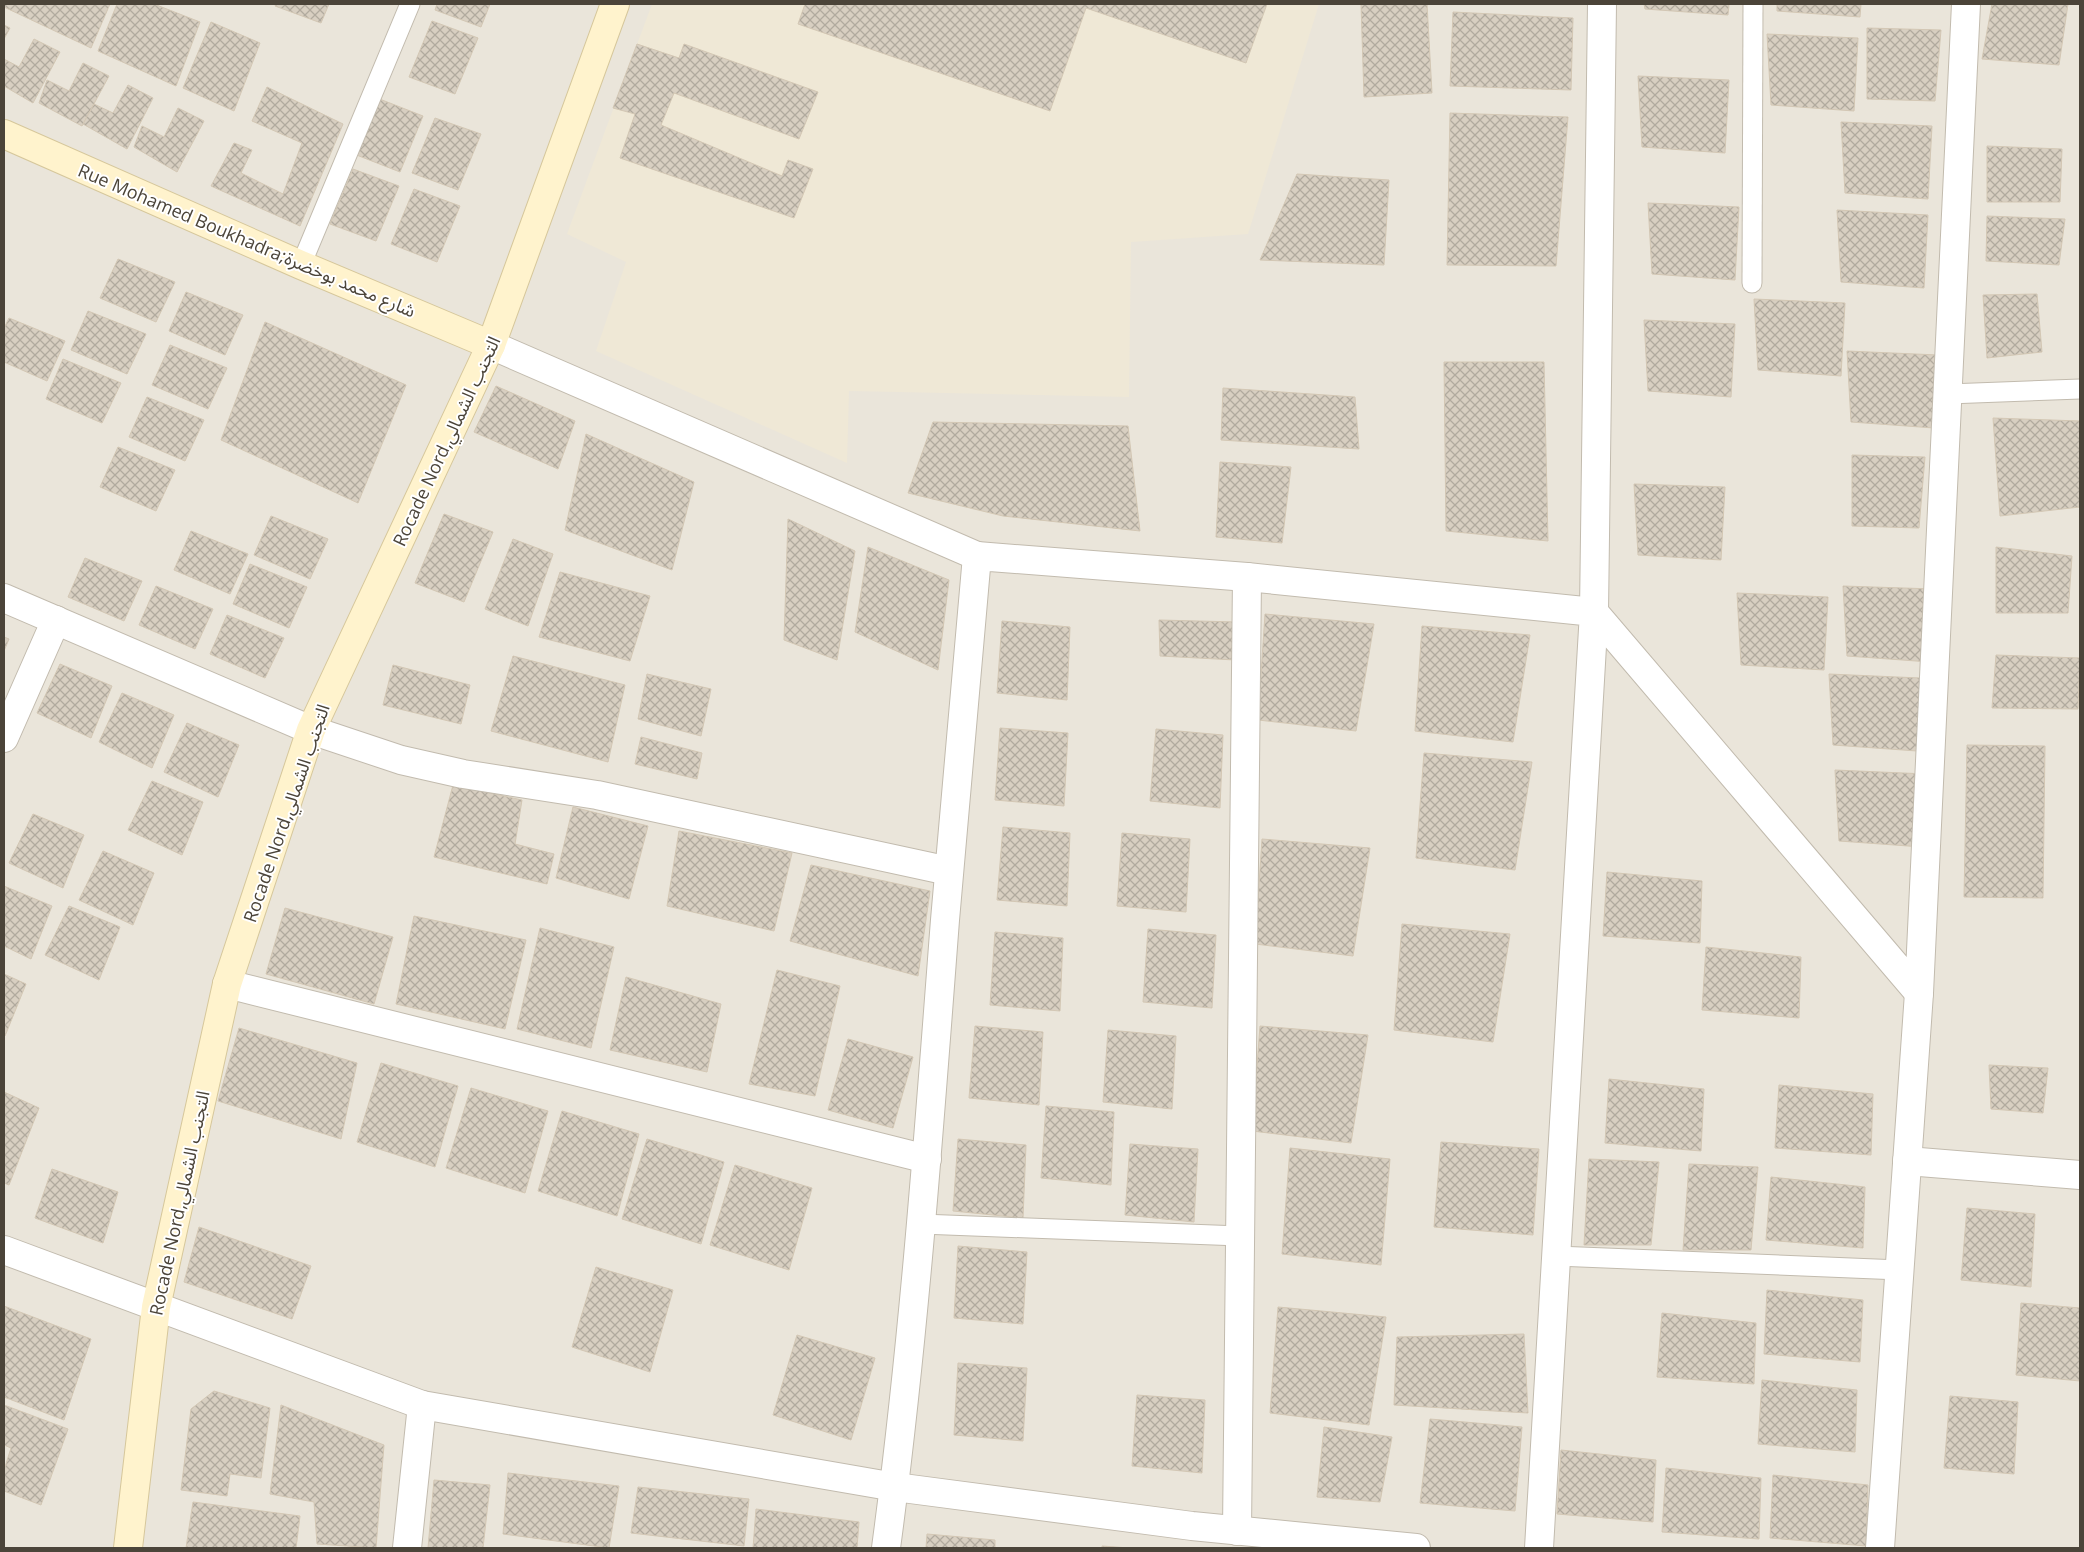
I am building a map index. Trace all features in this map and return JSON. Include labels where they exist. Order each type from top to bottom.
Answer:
[{"type":"main road","name":"Rocade Nord,التجنب الشمالي","points":[[128,1548],[156,1307],[226,984],[311,730],[492,345],[615,4]]},
{"type":"main road","name":"Rue Mohamed Boukhadra;شارع محمد بوخضرة","points":[[4,134],[301,265],[492,345]]},
{"type":"street","points":[[1539,1548],[1594,612],[1602,4]]},
{"type":"street","points":[[1880,1548],[1919,993],[1966,4]]},
{"type":"street","points":[[492,345],[977,556],[1248,577],[1594,612],[1919,993]]},
{"type":"street","points":[[886,1548],[895,1487],[927,1160],[949,871],[977,556]]},
{"type":"street","points":[[1236,1531],[1248,577]]},
{"type":"street","points":[[4,598],[311,730],[401,760],[463,774],[597,795],[949,871]]},
{"type":"street","points":[[4,738],[56,620]]},
{"type":"street","points":[[226,984],[927,1160]]},
{"type":"street","points":[[1907,1161],[2080,1175]]},
{"type":"street","points":[[4,1250],[422,1404],[1191,1537],[1236,1531],[1400,1547]]},
{"type":"street","points":[[407,1548],[422,1404]]},
{"type":"lane","points":[[301,265],[410,4]]},
{"type":"lane","points":[[1752,284],[1753,4]]},
{"type":"lane","points":[[1948,394],[2080,389]]},
{"type":"lane","points":[[921,1224],[1240,1236]]},
{"type":"lane","points":[[1556,1256],[1900,1270]]},
{"type":"shaded area","points":[[4,4],[2080,4],[2080,1548],[4,1548]]},
{"type":"shaded area","points":[[652,4],[1319,4],[1248,234],[1131,242],[1129,397],[849,391],[847,463],[596,351],[626,262],[567,234]]},
{"type":"building","points":[[4,4],[110,4],[91,48],[4,7]]},
{"type":"building","points":[[117,4],[154,4],[200,22],[176,86],[98,51]]},
{"type":"building","points":[[276,4],[329,4],[321,23],[275,6]]},
{"type":"building","points":[[437,4],[490,4],[481,27],[435,10]]},
{"type":"building","points":[[805,4],[1267,4],[1246,63],[1086,8],[1050,111],[798,24]]},
{"type":"building","points":[[1361,4],[1427,4],[1432,93],[1364,97]]},
{"type":"building","points":[[1644,4],[1729,4],[1728,15],[1645,9]]},
{"type":"building","points":[[1777,4],[1861,4],[1860,17],[1777,11]]},
{"type":"building","points":[[1992,4],[2068,4],[2059,65],[1982,59]]},
{"type":"building","points":[[1453,12],[1573,18],[1571,90],[1450,86]]},
{"type":"building","points":[[432,21],[478,38],[455,94],[409,77]]},
{"type":"building","points":[[211,22],[260,43],[234,111],[183,88]]},
{"type":"building","points":[[4,25],[10,28],[4,39]]},
{"type":"building","points":[[1867,28],[1941,30],[1935,101],[1867,99]]},
{"type":"building","points":[[1767,34],[1858,38],[1854,111],[1771,105]]},
{"type":"building","points":[[34,39],[60,52],[33,103],[4,86],[4,59],[19,67]]},
{"type":"building","points":[[637,44],[679,58],[684,44],[818,92],[799,139],[674,93],[661,125],[782,176],[788,160],[813,169],[794,218],[620,158],[635,114],[613,108]]},
{"type":"building","points":[[83,63],[109,76],[82,126],[39,103],[47,80],[69,91]]},
{"type":"building","points":[[1638,76],[1729,80],[1725,153],[1642,147]]},
{"type":"building","points":[[128,85],[153,98],[127,149],[83,124],[94,104],[113,113]]},
{"type":"building","points":[[267,87],[343,124],[300,226],[211,186],[234,143],[252,150],[241,173],[283,194],[302,143],[252,121]]},
{"type":"building","points":[[377,98],[423,116],[400,172],[354,154]]},
{"type":"building","points":[[178,108],[204,121],[177,172],[134,147],[142,126],[164,137]]},
{"type":"building","points":[[1450,113],[1568,117],[1556,266],[1447,265]]},
{"type":"building","points":[[435,118],[481,134],[458,190],[412,173]]},
{"type":"building","points":[[1841,122],[1932,126],[1928,199],[1845,193]]},
{"type":"building","points":[[1987,146],[2062,149],[2060,202],[1987,202]]},
{"type":"building","points":[[353,169],[399,186],[376,241],[330,224]]},
{"type":"building","points":[[1297,174],[1389,180],[1384,265],[1260,260]]},
{"type":"building","points":[[414,189],[460,206],[437,262],[391,244]]},
{"type":"building","points":[[1648,203],[1739,207],[1735,280],[1652,274]]},
{"type":"building","points":[[1837,210],[1928,215],[1924,288],[1841,282]]},
{"type":"building","points":[[1987,216],[2065,219],[2059,265],[1986,261]]},
{"type":"building","points":[[118,259],[175,282],[156,322],[100,298]]},
{"type":"building","points":[[186,292],[243,315],[225,355],[169,331]]},
{"type":"building","points":[[2037,294],[2042,352],[1987,358],[1983,295]]},
{"type":"building","points":[[1754,299],[1845,303],[1841,376],[1758,370]]},
{"type":"building","points":[[88,311],[146,334],[127,374],[71,350]]},
{"type":"building","points":[[9,318],[65,341],[47,381],[4,362],[4,328]]},
{"type":"building","points":[[1644,320],[1735,324],[1731,397],[1648,391]]},
{"type":"building","points":[[265,322],[406,385],[358,503],[221,440]]},
{"type":"building","points":[[170,345],[227,368],[208,409],[152,385]]},
{"type":"building","points":[[1847,351],[1938,355],[1934,428],[1851,422]]},
{"type":"building","points":[[63,359],[121,383],[102,423],[46,399]]},
{"type":"building","points":[[1444,362],[1544,362],[1548,541],[1446,531]]},
{"type":"building","points":[[496,386],[575,421],[558,469],[474,432]]},
{"type":"building","points":[[1223,388],[1355,397],[1359,449],[1221,440]]},
{"type":"building","points":[[147,397],[204,420],[185,461],[129,437]]},
{"type":"building","points":[[1993,418],[2080,421],[2080,507],[2000,516]]},
{"type":"building","points":[[933,422],[1128,426],[1140,531],[1003,516],[908,493]]},
{"type":"building","points":[[586,434],[694,482],[672,570],[565,530]]},
{"type":"building","points":[[118,447],[175,470],[156,511],[100,487]]},
{"type":"building","points":[[1852,455],[1925,457],[1919,528],[1852,526]]},
{"type":"building","points":[[1220,462],[1291,467],[1282,543],[1216,537]]},
{"type":"building","points":[[1634,484],[1725,487],[1721,560],[1638,555]]},
{"type":"building","points":[[444,514],[493,532],[464,602],[415,583]]},
{"type":"building","points":[[271,516],[328,539],[310,579],[254,555]]},
{"type":"building","points":[[788,519],[855,551],[837,660],[784,640]]},
{"type":"building","points":[[191,531],[248,554],[230,594],[174,570]]},
{"type":"building","points":[[513,539],[553,554],[528,626],[485,609]]},
{"type":"building","points":[[868,547],[949,580],[938,670],[855,632]]},
{"type":"building","points":[[1996,547],[2072,556],[2068,613],[1996,613]]},
{"type":"building","points":[[85,558],[142,581],[124,621],[68,597]]},
{"type":"building","points":[[250,564],[307,587],[289,628],[233,604]]},
{"type":"building","points":[[560,572],[650,596],[630,661],[539,637]]},
{"type":"building","points":[[156,586],[213,609],[195,649],[139,625]]},
{"type":"building","points":[[1843,586],[1934,589],[1930,662],[1847,656]]},
{"type":"building","points":[[1737,593],[1828,597],[1824,670],[1741,665]]},
{"type":"building","points":[[1265,614],[1374,624],[1356,731],[1258,720]]},
{"type":"building","points":[[227,615],[284,638],[265,678],[210,654]]},
{"type":"building","points":[[1159,620],[1237,622],[1235,660],[1160,656]]},
{"type":"building","points":[[1002,621],[1070,627],[1067,700],[997,693]]},
{"type":"building","points":[[1422,626],[1530,635],[1513,742],[1415,731]]},
{"type":"building","points":[[4,637],[9,639],[4,651]]},
{"type":"building","points":[[1996,655],[2080,658],[2078,709],[1992,708]]},
{"type":"building","points":[[513,656],[625,685],[608,762],[491,731]]},
{"type":"building","points":[[60,664],[112,686],[91,738],[37,713]]},
{"type":"building","points":[[393,665],[470,685],[461,724],[383,705]]},
{"type":"building","points":[[647,674],[711,689],[701,736],[638,719]]},
{"type":"building","points":[[1829,674],[1920,678],[1917,751],[1833,745]]},
{"type":"building","points":[[122,693],[174,715],[152,768],[99,742]]},
{"type":"building","points":[[187,723],[239,745],[218,797],[164,772]]},
{"type":"building","points":[[1000,728],[1068,733],[1064,806],[995,800]]},
{"type":"building","points":[[1156,729],[1223,735],[1220,808],[1150,801]]},
{"type":"building","points":[[641,737],[702,753],[697,779],[635,764]]},
{"type":"building","points":[[1967,745],[2045,746],[2043,898],[1964,897]]},
{"type":"building","points":[[1424,753],[1532,762],[1515,870],[1416,858]]},
{"type":"building","points":[[1835,770],[1926,774],[1922,847],[1839,841]]},
{"type":"building","points":[[152,781],[203,802],[182,855],[128,830]]},
{"type":"building","points":[[453,785],[522,800],[515,844],[554,854],[547,884],[434,857]]},
{"type":"building","points":[[573,807],[648,826],[629,899],[556,878]]},
{"type":"building","points":[[33,814],[84,835],[63,888],[9,863]]},
{"type":"building","points":[[1003,827],[1070,833],[1067,906],[997,900]]},
{"type":"building","points":[[679,831],[792,853],[774,931],[667,906]]},
{"type":"building","points":[[1122,833],[1190,839],[1186,912],[1117,906]]},
{"type":"building","points":[[1262,839],[1370,848],[1353,956],[1255,944]]},
{"type":"building","points":[[103,851],[154,873],[133,925],[79,900]]},
{"type":"building","points":[[811,865],[930,891],[918,976],[790,941]]},
{"type":"building","points":[[1607,872],[1702,881],[1700,943],[1603,936]]},
{"type":"building","points":[[4,886],[52,906],[31,959],[4,946]]},
{"type":"building","points":[[69,906],[120,927],[99,980],[45,955]]},
{"type":"building","points":[[285,908],[393,937],[374,1004],[266,974]]},
{"type":"building","points":[[414,916],[526,940],[505,1029],[396,1004]]},
{"type":"building","points":[[1402,924],[1510,934],[1493,1042],[1394,1030]]},
{"type":"building","points":[[540,928],[614,947],[591,1048],[517,1029]]},
{"type":"building","points":[[1148,929],[1216,935],[1212,1008],[1143,1002]]},
{"type":"building","points":[[995,932],[1063,938],[1060,1011],[990,1005]]},
{"type":"building","points":[[1706,947],[1801,957],[1799,1018],[1702,1010]]},
{"type":"building","points":[[777,970],[840,986],[815,1096],[749,1084]]},
{"type":"building","points":[[4,974],[26,984],[5,1036],[4,1036]]},
{"type":"building","points":[[626,977],[721,1004],[707,1072],[610,1050]]},
{"type":"building","points":[[975,1026],[1043,1032],[1039,1105],[969,1098]]},
{"type":"building","points":[[1260,1026],[1368,1035],[1351,1143],[1252,1131]]},
{"type":"building","points":[[239,1028],[357,1063],[341,1139],[218,1101]]},
{"type":"building","points":[[1108,1030],[1176,1036],[1172,1109],[1103,1102]]},
{"type":"building","points":[[848,1039],[913,1057],[893,1128],[828,1110]]},
{"type":"building","points":[[381,1063],[458,1086],[435,1167],[357,1142]]},
{"type":"building","points":[[1989,1065],[2048,1068],[2043,1113],[1991,1109]]},
{"type":"building","points":[[1609,1079],[1704,1089],[1701,1151],[1605,1143]]},
{"type":"building","points":[[1779,1085],[1873,1094],[1871,1155],[1775,1148]]},
{"type":"building","points":[[471,1088],[548,1111],[525,1193],[446,1168]]},
{"type":"building","points":[[4,1092],[39,1108],[9,1185],[4,1183]]},
{"type":"building","points":[[1046,1106],[1114,1112],[1111,1185],[1041,1178]]},
{"type":"building","points":[[562,1111],[639,1134],[617,1216],[538,1191]]},
{"type":"building","points":[[647,1139],[724,1162],[701,1244],[622,1219]]},
{"type":"building","points":[[958,1139],[1026,1145],[1023,1218],[953,1211]]},
{"type":"building","points":[[1441,1142],[1539,1149],[1533,1235],[1434,1227]]},
{"type":"building","points":[[1130,1144],[1198,1149],[1194,1222],[1125,1215]]},
{"type":"building","points":[[1290,1148],[1390,1159],[1381,1265],[1282,1254]]},
{"type":"building","points":[[1589,1159],[1659,1162],[1651,1245],[1584,1245]]},
{"type":"building","points":[[1689,1164],[1758,1167],[1751,1250],[1683,1250]]},
{"type":"building","points":[[735,1165],[812,1188],[789,1270],[710,1245]]},
{"type":"building","points":[[52,1169],[118,1192],[103,1243],[35,1218]]},
{"type":"building","points":[[1771,1177],[1865,1187],[1863,1248],[1766,1240]]},
{"type":"building","points":[[1967,1208],[2035,1214],[2031,1287],[1961,1280]]},
{"type":"building","points":[[199,1227],[311,1266],[292,1319],[184,1282]]},
{"type":"building","points":[[958,1246],[1027,1252],[1023,1324],[954,1318]]},
{"type":"building","points":[[596,1267],[673,1290],[650,1372],[572,1347]]},
{"type":"building","points":[[1767,1290],[1863,1300],[1860,1362],[1764,1354]]},
{"type":"building","points":[[2021,1303],[2080,1308],[2080,1381],[2016,1375]]},
{"type":"building","points":[[4,1306],[91,1339],[64,1420],[4,1397]]},
{"type":"building","points":[[1278,1307],[1386,1317],[1369,1425],[1270,1413]]},
{"type":"building","points":[[1662,1313],[1756,1323],[1754,1384],[1657,1377]]},
{"type":"building","points":[[1524,1334],[1528,1413],[1394,1405],[1397,1337]]},
{"type":"building","points":[[797,1335],[875,1358],[851,1440],[773,1415]]},
{"type":"building","points":[[958,1363],[1027,1368],[1023,1441],[954,1435]]},
{"type":"building","points":[[1762,1380],[1857,1390],[1855,1452],[1758,1444]]},
{"type":"building","points":[[214,1391],[270,1408],[261,1478],[230,1474],[227,1496],[181,1490],[191,1409]]},
{"type":"building","points":[[1137,1395],[1205,1400],[1202,1473],[1132,1466]]},
{"type":"building","points":[[1950,1396],[2018,1402],[2014,1474],[1944,1468]]},
{"type":"building","points":[[4,1405],[68,1429],[41,1505],[4,1491],[4,1470],[11,1448],[4,1445]]},
{"type":"building","points":[[281,1405],[384,1445],[376,1548],[317,1544],[314,1502],[270,1494]]},
{"type":"building","points":[[1430,1419],[1522,1427],[1515,1511],[1420,1503]]},
{"type":"building","points":[[1324,1427],[1392,1437],[1380,1502],[1317,1497]]},
{"type":"building","points":[[1561,1450],[1656,1460],[1653,1522],[1557,1514]]},
{"type":"building","points":[[1666,1468],[1761,1478],[1759,1539],[1662,1532]]},
{"type":"building","points":[[508,1473],[619,1486],[609,1548],[503,1534]]},
{"type":"building","points":[[1773,1475],[1868,1485],[1866,1546],[1770,1538]]},
{"type":"building","points":[[434,1480],[490,1485],[483,1548],[428,1548]]},
{"type":"building","points":[[638,1487],[749,1499],[744,1546],[631,1533]]},
{"type":"building","points":[[193,1502],[300,1516],[296,1548],[186,1548]]},
{"type":"building","points":[[756,1509],[859,1522],[857,1548],[753,1548]]},
{"type":"building","points":[[927,1534],[995,1540],[995,1548],[926,1548]]},
{"type":"building","points":[[1102,1546],[1129,1548],[1102,1548]]}]
